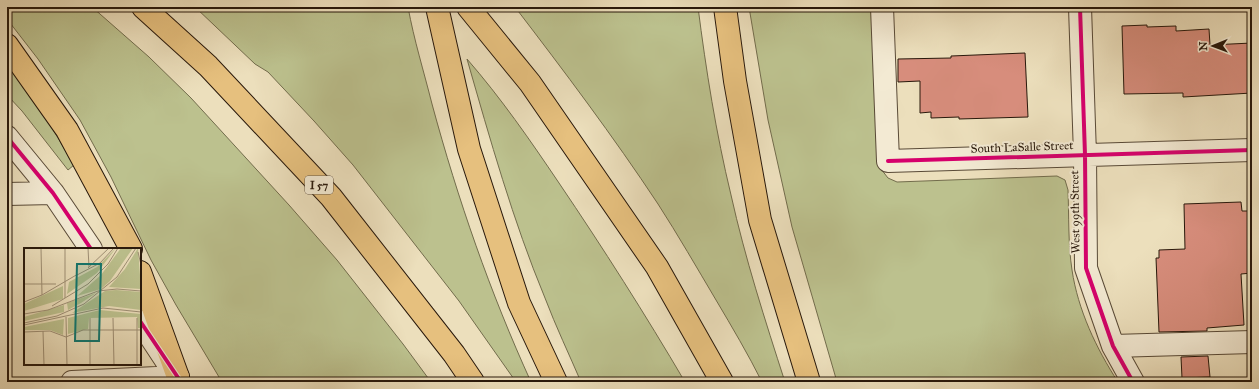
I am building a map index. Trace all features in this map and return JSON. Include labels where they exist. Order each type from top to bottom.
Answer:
[{"type":"highway","name":"I 57","points":[[143,7],[208,66],[331,197],[454,354],[473,382]]},
{"type":"highway","points":[[436,7],[469,149],[519,303],[556,382]]},
{"type":"highway","points":[[468,7],[530,84],[657,267],[722,382]]},
{"type":"highway","points":[[725,7],[735,81],[760,220],[809,382]]},
{"type":"highway","points":[[7,45],[67,130],[130,248]]},
{"type":"highway","points":[[141,275],[179,380]]},
{"type":"street","name":"South LaSalle Street","points":[[882,7],[888,161],[1252,150]]},
{"type":"street","name":"West 99th Street","points":[[1080,7],[1085,155],[1086,268],[1113,346],[1133,382]]},
{"type":"street","points":[[7,137],[53,193],[90,248]]},
{"type":"street","points":[[7,194],[53,193]]},
{"type":"street","points":[[141,323],[179,380]]},
{"type":"street","points":[[1113,346],[1252,342]]},
{"type":"street","points":[[72,382],[179,380]]},
{"type":"green space","points":[[7,7],[92,7],[149,57],[191,98],[337,260],[431,382],[222,382],[151,260],[111,177],[80,120],[38,59],[7,19]]},
{"type":"green space","points":[[195,7],[408,7],[432,104],[464,210],[502,314],[531,382],[516,382],[459,301],[353,165],[314,121],[268,72],[255,64]]},
{"type":"green space","points":[[515,7],[698,7],[712,101],[731,195],[749,266],[785,382],[762,382],[728,320],[658,204],[588,104]]},
{"type":"green space","points":[[749,7],[876,7],[881,169],[888,178],[897,182],[1057,176],[1065,180],[1068,190],[1069,240],[1075,285],[1083,314],[1095,342],[1118,382],[837,382],[792,227],[768,120]]},
{"type":"green space","points":[[467,59],[526,135],[559,183],[624,281],[685,382],[581,382],[533,269],[503,180]]},
{"type":"green space","points":[[7,61],[45,116],[74,165],[68,170],[22,111],[7,95]]},
{"type":"building","points":[[1147,25],[1147,27],[1176,26],[1176,31],[1209,29],[1210,45],[1252,43],[1252,93],[1183,97],[1183,93],[1124,94],[1122,26]]},
{"type":"building","points":[[1025,53],[1028,117],[959,119],[959,117],[931,118],[931,112],[920,113],[920,81],[898,82],[898,59],[951,58],[951,56]]},
{"type":"building","points":[[1241,202],[1242,211],[1252,211],[1252,273],[1241,274],[1244,325],[1207,328],[1207,331],[1159,332],[1156,258],[1159,258],[1159,250],[1185,249],[1184,204]]},
{"type":"building","points":[[1208,356],[1210,377],[1182,378],[1181,357]]},
{"type":"cycle path","points":[[1080,7],[1085,155],[1086,268],[1113,346],[1133,382]]},
{"type":"cycle path","points":[[7,137],[53,193],[90,248]]},
{"type":"cycle path","points":[[888,161],[1252,150]]},
{"type":"cycle path","points":[[141,322],[181,382]]}]
